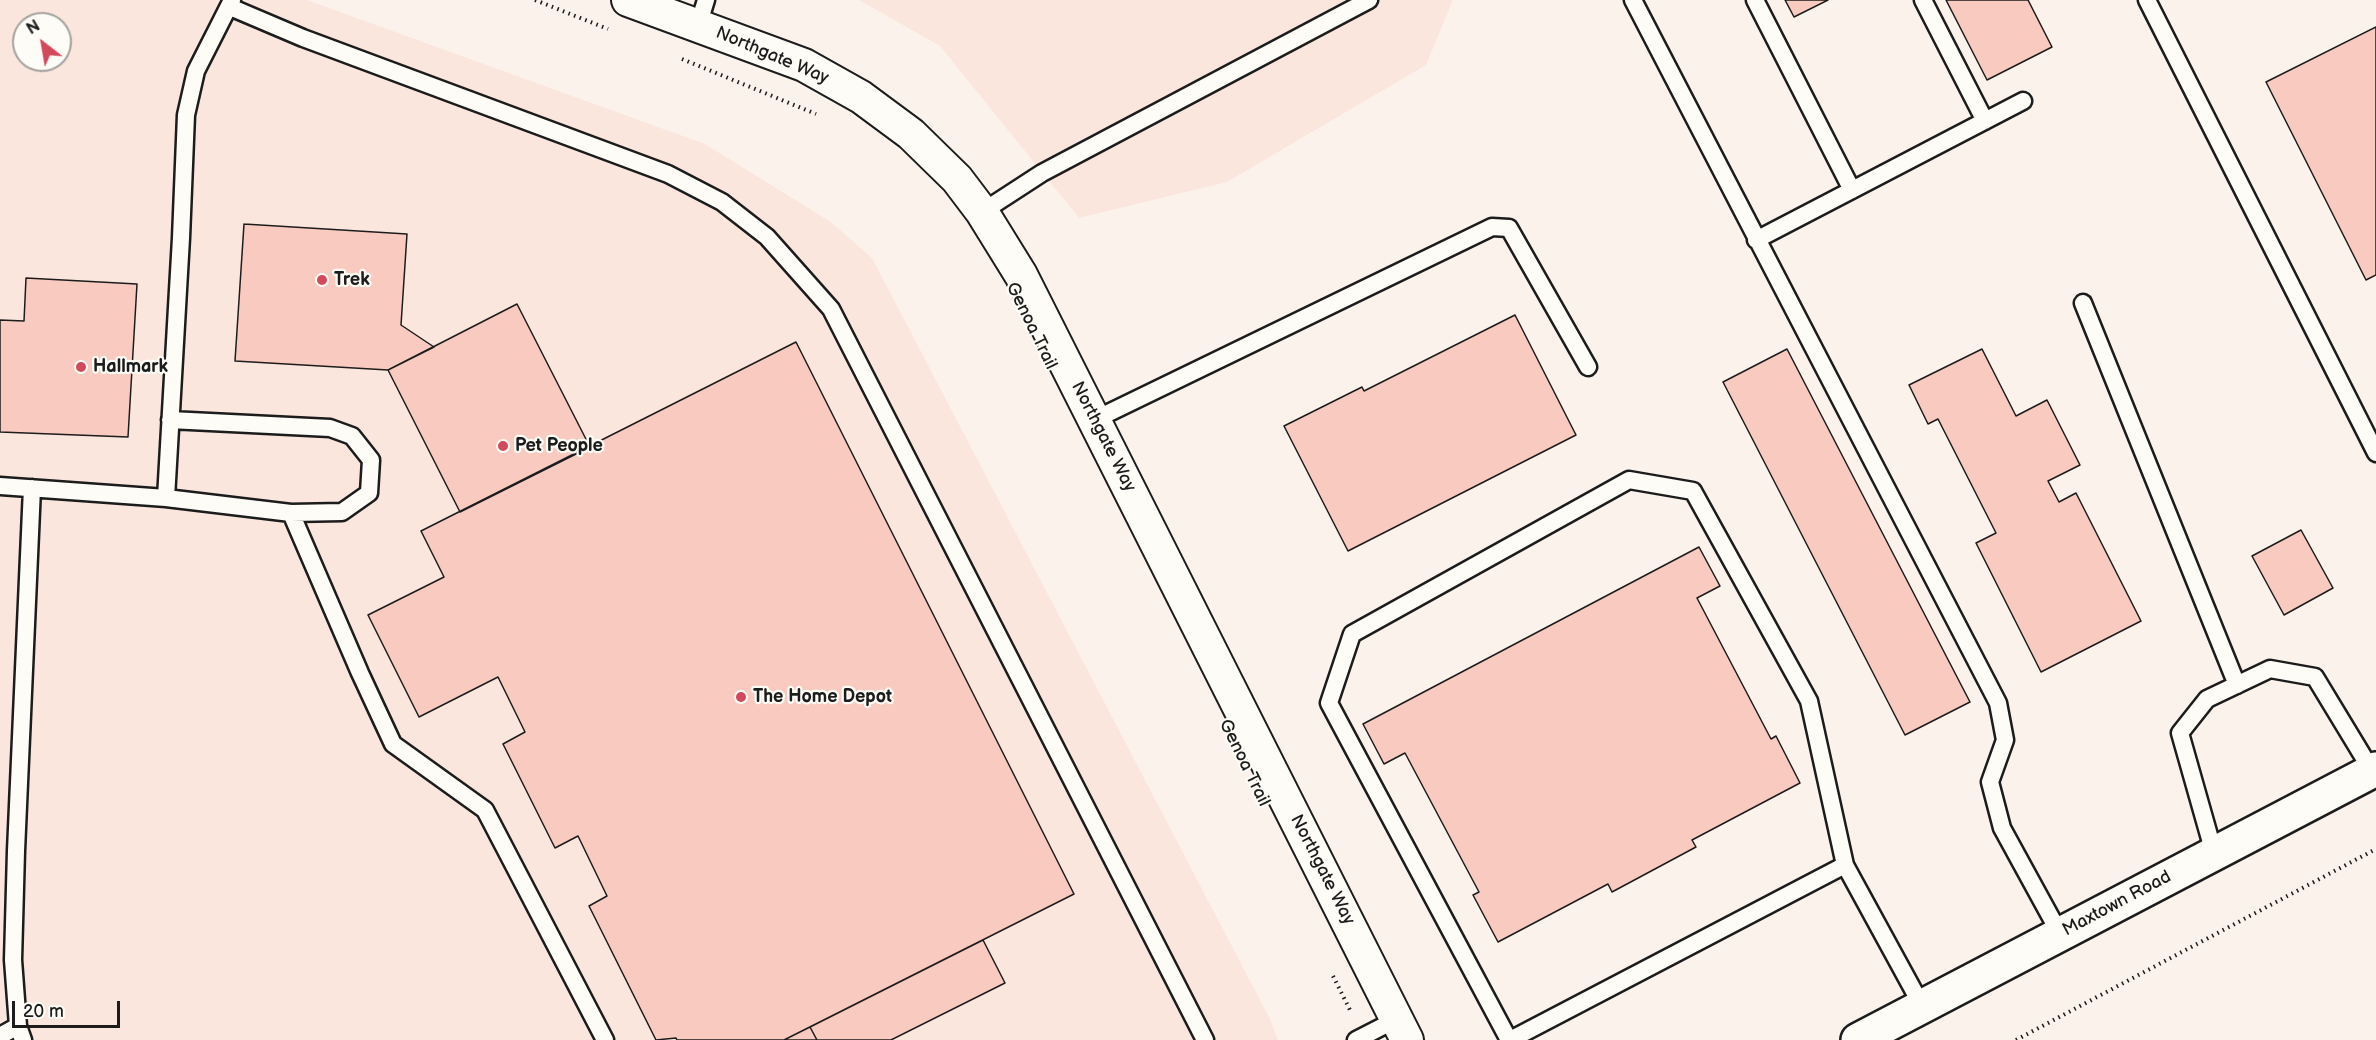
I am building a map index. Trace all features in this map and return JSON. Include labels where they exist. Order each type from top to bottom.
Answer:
[{"type":"main road","name":"Maxtown Road","points":[[1858,1040],[2374,770]]},
{"type":"street","name":"Northgate Way","points":[[628,0],[702,13],[861,97],[911,134],[957,179],[982,212],[1021,275],[1402,1030]]},
{"type":"lane","points":[[982,212],[1042,173],[1369,0]]},
{"type":"lane","points":[[1633,0],[1998,703],[2005,740],[1990,782],[2002,828],[2060,934]]},
{"type":"lane","points":[[1755,0],[1852,190]]},
{"type":"lane","points":[[1923,0],[1985,121]]},
{"type":"lane","points":[[2147,0],[2376,453]]},
{"type":"lane","points":[[166,498],[186,114],[196,71],[231,3],[303,38],[668,174],[722,202],[767,237],[831,309],[1205,1040]]},
{"type":"lane","points":[[1756,240],[2023,101]]},
{"type":"lane","points":[[1094,420],[1492,227],[1509,228],[1588,367]]},
{"type":"lane","points":[[2083,303],[2237,685]]},
{"type":"lane","points":[[0,486],[166,498],[291,513],[342,512],[369,493],[371,460],[352,436],[330,428],[171,420]]},
{"type":"lane","points":[[1845,865],[1509,1040],[1329,703],[1352,634],[1629,480],[1693,492],[1809,700],[1845,865],[1922,1006]]},
{"type":"lane","points":[[0,1036],[21,1033],[13,960],[8,806],[32,488]]},
{"type":"lane","points":[[291,513],[393,744],[485,810],[605,1040]]},
{"type":"lane","points":[[2214,853],[2180,733],[2207,699],[2270,669],[2315,677],[2374,770]]},
{"type":"lane","points":[[1359,1038],[1402,1030]]},
{"type":"path","points":[[536,0],[612,31]]},
{"type":"path","points":[[678,58],[819,116]]},
{"type":"path","points":[[2016,1040],[2376,849]]},
{"type":"path","points":[[1331,972],[1359,1038]]},
{"type":"shaded area","points":[[0,0],[307,0],[705,144],[831,222],[872,258],[1270,1019],[1278,1040],[0,1040]]},
{"type":"shaded area","points":[[859,0],[1453,0],[1426,65],[1227,182],[1079,218],[940,46]]},
{"type":"building","points":[[1785,0],[1828,0],[1794,17]]},
{"type":"building","points":[[1946,0],[2028,0],[2052,47],[1987,80]]},
{"type":"building","points":[[2376,27],[2376,275],[2366,280],[2266,82]]},
{"type":"building","name":"Trek","points":[[244,224],[407,234],[401,325],[434,347],[388,370],[235,361]]},
{"type":"building","points":[[26,278],[137,284],[128,437],[0,432],[0,320],[24,321]]},
{"type":"building","points":[[517,304],[590,447],[460,512],[388,370]]},
{"type":"building","points":[[1515,315],[1576,435],[1348,551],[1284,426],[1362,387],[1364,391]]},
{"type":"building","name":"The Home Depot","points":[[796,342],[1074,894],[784,1040],[677,1040],[676,1038],[656,1040],[589,906],[607,896],[578,836],[555,848],[503,744],[525,732],[498,677],[419,717],[368,615],[444,577],[421,531]]},
{"type":"building","points":[[1787,349],[1970,702],[1905,735],[1723,382]]},
{"type":"building","points":[[1982,349],[2016,416],[2047,400],[2080,465],[2048,481],[2059,502],[2076,493],[2141,621],[2041,672],[1976,543],[1996,533],[1938,419],[1928,424],[1909,385]]},
{"type":"building","points":[[2301,530],[2333,588],[2284,615],[2252,556]]},
{"type":"building","points":[[1699,547],[1720,586],[1697,598],[1771,739],[1776,736],[1800,783],[1692,840],[1696,847],[1612,892],[1608,884],[1498,942],[1473,895],[1479,892],[1405,753],[1384,764],[1363,724]]},
{"type":"building","points":[[983,940],[1005,983],[891,1040],[817,1040],[810,1027]]},
{"type":"building","points":[[810,1027],[817,1040],[784,1040]]},
{"type":"place","name":"Trek","points":[[322,280]]},
{"type":"place","name":"Hallmark","points":[[81,367]]},
{"type":"place","name":"Pet People","points":[[503,446]]},
{"type":"place","name":"The Home Depot","points":[[741,697]]}]
